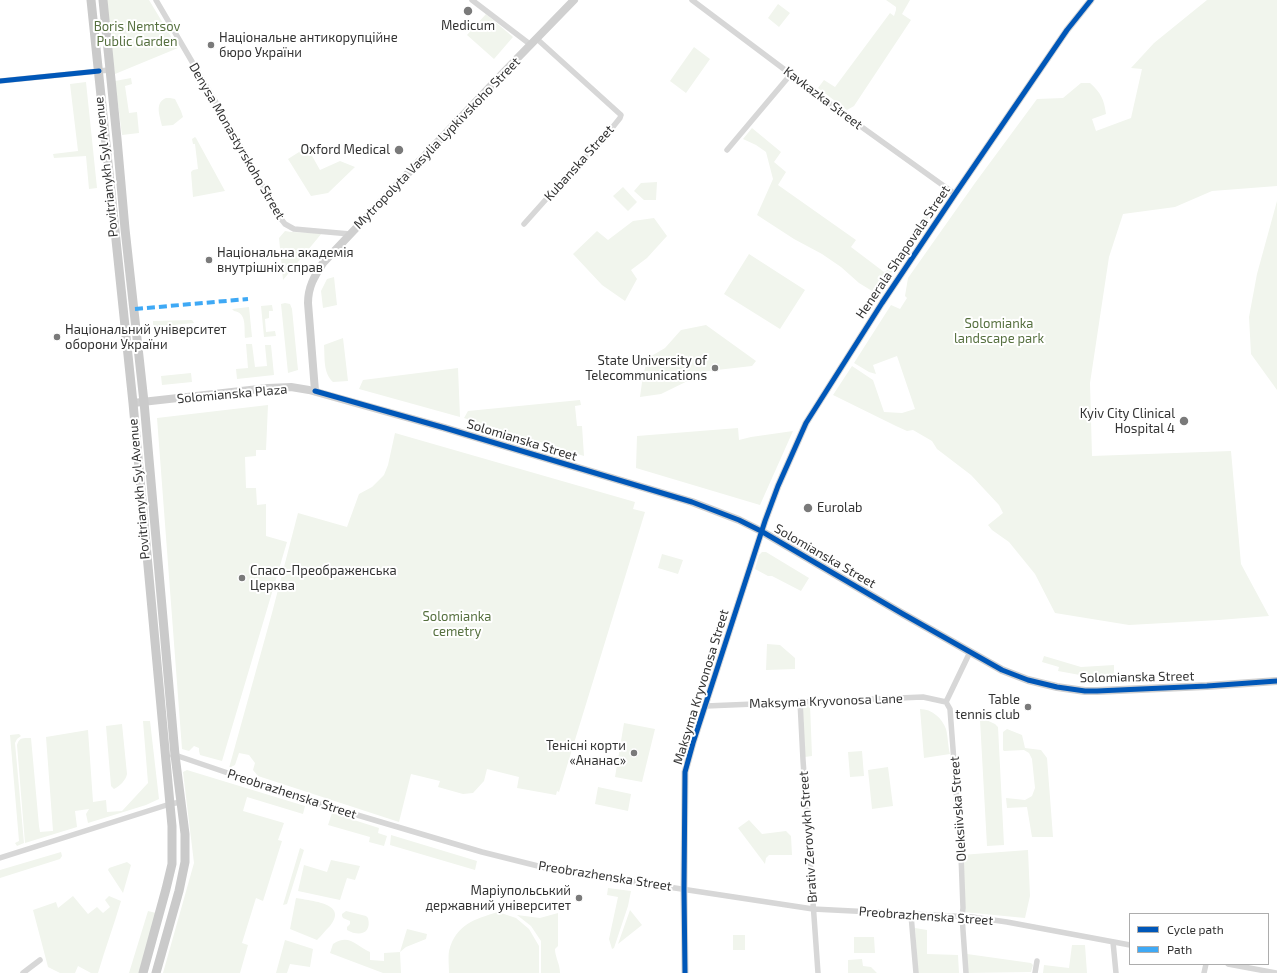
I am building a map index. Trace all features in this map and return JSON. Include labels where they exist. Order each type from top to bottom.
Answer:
[{"type":"main road","name":"Povitrianykh Syl Avenue","points":[[90,0],[99,71],[133,404],[172,826],[172,864],[143,973]]},
{"type":"main road","name":"Povitrianykh Syl Avenue","points":[[103,0],[125,229],[144,402],[175,755],[185,834],[185,862],[179,891],[156,973]]},
{"type":"main road","name":"Mytropolyta Vasylia Lypkivskoho Street","points":[[315,392],[308,292],[314,276],[323,263],[350,234],[574,0]]},
{"type":"main road","name":"Solomianska Plaza","points":[[133,404],[268,388],[292,387],[315,392]]},
{"type":"main road","name":"Solomianska Street","points":[[315,392],[445,428],[692,502],[739,520],[761,531],[1002,670],[1028,680],[1056,687],[1084,691],[1136,690],[1277,681]]},
{"type":"street","name":"Denysa Monastyrskoho Street","points":[[156,0],[285,224],[294,229],[350,234]]},
{"type":"street","points":[[472,0],[534,42]]},
{"type":"street","name":"Kavkazka Street","points":[[692,0],[955,194]]},
{"type":"street","name":"Henerala Shapovala Street","points":[[761,531],[778,486],[806,423],[878,309],[955,194],[1067,30],[1091,0]]},
{"type":"street","name":"Kubanska Street","points":[[524,224],[620,118],[621,115],[534,42]]},
{"type":"street","points":[[0,80],[109,70]]},
{"type":"street","points":[[727,150],[791,74]]},
{"type":"street","name":"Maksyma Kryvonosa Street","points":[[686,973],[684,889],[685,772],[693,742],[706,706],[761,531]]},
{"type":"street","points":[[946,702],[970,652]]},
{"type":"street","name":"Maksyma Kryvonosa Lane","points":[[706,706],[923,697],[946,702]]},
{"type":"street","name":"Brativ Zerovykh Street","points":[[800,701],[818,973]]},
{"type":"street","name":"Oleksiivska Street","points":[[946,702],[950,709],[961,855],[962,916],[966,973]]},
{"type":"street","points":[[165,757],[175,755]]},
{"type":"street","name":"Preobrazhenska Street","points":[[175,755],[310,801],[482,852],[550,869],[813,909],[912,915],[962,916],[1007,922],[1129,945]]},
{"type":"street","points":[[0,858],[58,841],[170,804],[182,802]]},
{"type":"street","points":[[912,915],[916,973]]},
{"type":"street","points":[[1113,942],[1116,973]]},
{"type":"street","points":[[23,973],[40,960]]},
{"type":"street","points":[[1035,973],[1037,961]]},
{"type":"street","points":[[1233,965],[1276,973]]},
{"type":"green space","name":"Boris Nemtsov Public Garden","points":[[105,0],[149,0],[178,48],[115,74]]},
{"type":"green space","points":[[886,0],[910,0],[902,14],[911,20],[854,106],[847,110],[818,88],[824,80],[835,87],[890,13],[894,16],[896,7]]},
{"type":"green space","name":"Solomianka landscape park","points":[[1207,0],[1277,0],[1277,186],[1212,191],[1175,207],[1123,214],[1109,257],[1090,383],[1092,456],[1231,451],[1241,564],[1269,616],[1129,625],[1055,613],[1035,574],[1009,542],[992,530],[988,525],[1003,513],[999,505],[971,475],[937,449],[932,441],[913,430],[907,431],[833,395],[852,366],[873,380],[884,412],[902,413],[915,409],[897,356],[873,365],[876,374],[869,372],[854,363],[891,305],[900,309],[907,298],[905,296],[908,278],[975,183],[1037,99],[1063,98],[1081,83],[1090,83],[1101,97],[1106,114],[1092,119],[1096,131],[1131,118],[1142,69],[1131,68],[1154,43]]},
{"type":"green space","points":[[778,4],[790,13],[779,27],[768,18]]},
{"type":"green space","points":[[486,14],[513,37],[494,59],[467,35]]},
{"type":"green space","points":[[694,47],[710,59],[686,93],[670,81]]},
{"type":"green space","points":[[131,78],[132,84],[125,86],[129,113],[137,112],[139,133],[122,135],[115,81]]},
{"type":"green space","points":[[86,82],[97,188],[89,189],[86,156],[54,158],[53,154],[78,151],[70,84]]},
{"type":"green space","points":[[166,98],[175,99],[183,117],[173,125],[162,126],[159,106],[162,100]]},
{"type":"green space","points":[[752,128],[781,152],[774,162],[786,172],[778,185],[856,240],[851,247],[884,272],[889,269],[938,196],[941,199],[877,294],[859,283],[841,267],[822,254],[794,239],[757,215],[773,179],[766,152],[743,139]]},
{"type":"green space","points":[[195,137],[225,191],[193,197],[191,172],[198,169],[195,144],[193,144],[192,139]]},
{"type":"green space","points":[[307,147],[320,170],[340,161],[355,167],[328,193],[311,196],[288,159]]},
{"type":"green space","points":[[657,182],[656,200],[644,200],[634,191],[641,183]]},
{"type":"green space","points":[[623,187],[637,202],[628,211],[613,196]]},
{"type":"green space","points":[[1277,201],[1277,390],[1251,354],[1249,317],[1257,274]]},
{"type":"green space","points":[[654,218],[667,236],[647,258],[631,270],[637,279],[625,301],[602,285],[573,254],[597,231],[608,240],[633,221]]},
{"type":"green space","points":[[285,231],[322,233],[283,280],[279,238]]},
{"type":"green space","points":[[749,254],[805,290],[780,329],[724,294]]},
{"type":"green space","points":[[334,277],[337,305],[323,308],[321,291],[327,279]]},
{"type":"green space","points":[[281,304],[290,304],[292,309],[298,370],[288,373]]},
{"type":"green space","points":[[272,305],[273,311],[269,311],[269,318],[265,319],[266,332],[275,331],[276,336],[264,337],[261,306]]},
{"type":"green space","points":[[249,307],[252,337],[245,338],[245,325],[243,318],[238,312],[232,309]]},
{"type":"green space","points":[[192,320],[194,323],[153,327],[153,321]]},
{"type":"green space","points":[[706,325],[756,361],[752,366],[708,371],[661,394],[640,397],[643,375],[648,358],[665,348],[681,330]]},
{"type":"green space","points":[[343,338],[348,381],[333,382],[326,370],[324,345]]},
{"type":"green space","points":[[246,344],[252,344],[255,367],[267,366],[265,345],[271,345],[274,375],[237,379],[236,369],[248,368]]},
{"type":"green space","points":[[458,368],[460,417],[359,389],[363,380]]},
{"type":"green space","points":[[191,373],[192,382],[162,385],[161,376]]},
{"type":"green space","points":[[580,400],[581,405],[575,406],[577,426],[582,426],[584,456],[464,418],[468,411]]},
{"type":"green space","points":[[268,405],[266,450],[256,450],[256,456],[245,457],[246,488],[256,488],[257,505],[266,504],[266,536],[287,542],[222,761],[200,755],[199,748],[194,746],[189,751],[182,749],[157,418]]},
{"type":"green space","points":[[738,428],[739,440],[793,431],[760,505],[636,468],[637,436]]},
{"type":"green space","name":"Solomianka cemetry","points":[[395,433],[635,502],[633,509],[645,512],[559,792],[557,791],[556,795],[517,788],[519,777],[487,769],[484,781],[473,793],[463,794],[438,787],[440,781],[411,774],[399,822],[258,776],[253,770],[255,763],[249,755],[239,753],[235,765],[229,768],[298,513],[347,527],[359,494],[372,487],[384,475],[388,465]]},
{"type":"green space","points":[[762,552],[766,552],[809,578],[801,591],[755,569],[759,555]]},
{"type":"green space","points":[[662,554],[683,560],[678,574],[658,568]]},
{"type":"green space","points":[[767,644],[780,645],[795,658],[795,669],[766,670]]},
{"type":"green space","points":[[1044,656],[1081,667],[1114,665],[1114,675],[1080,675],[1058,671],[1059,667],[1042,662]]},
{"type":"green space","points":[[810,704],[812,756],[805,757],[802,705]]},
{"type":"green space","points":[[920,709],[932,712],[942,721],[946,729],[950,754],[924,758]]},
{"type":"green space","points":[[982,718],[998,727],[1004,845],[987,846],[980,720]]},
{"type":"green space","points":[[143,721],[150,721],[159,799],[146,805],[88,823],[86,814],[89,809],[75,811],[77,827],[25,843],[17,745],[19,741],[22,738],[31,738],[40,832],[53,831],[46,737],[88,730],[93,802],[106,800],[107,812],[122,811],[148,783]]},
{"type":"green space","name":"Тенісні корти «Ананас»","points":[[624,723],[655,729],[642,782],[615,777]]},
{"type":"green space","points":[[122,724],[127,774],[122,783],[114,789],[111,786],[106,726]]},
{"type":"green space","points":[[1007,729],[1022,735],[1025,748],[1041,750],[1047,758],[1053,837],[1032,837],[1027,807],[1007,808],[1006,798],[1025,800],[1032,796],[1035,788],[1032,759],[1029,753],[1024,750],[1003,750],[1003,732]]},
{"type":"green space","points":[[19,734],[21,736],[15,743],[24,843],[17,846],[15,843],[19,841],[10,735]]},
{"type":"green space","points":[[862,751],[864,776],[850,777],[848,752]]},
{"type":"green space","points":[[888,767],[893,806],[872,809],[868,770]]},
{"type":"green space","points":[[187,770],[305,806],[303,814],[247,797],[243,811],[284,823],[278,840],[282,841],[263,901],[256,898],[242,943],[248,945],[240,973],[163,973],[194,863],[183,772]]},
{"type":"green space","points":[[598,787],[631,794],[628,811],[595,804]]},
{"type":"green space","points":[[332,813],[379,828],[378,833],[387,836],[384,846],[369,842],[370,837],[328,825]]},
{"type":"green space","points":[[749,820],[762,834],[786,831],[791,836],[792,855],[769,855],[766,858],[765,864],[738,828]]},
{"type":"green space","points":[[391,835],[477,861],[475,870],[390,845]]},
{"type":"green space","points":[[300,848],[304,850],[287,904],[283,905]]},
{"type":"green space","points":[[1028,850],[1030,896],[1025,918],[963,912],[961,855]]},
{"type":"green space","points":[[61,852],[62,856],[60,859],[0,878],[0,870]]},
{"type":"green space","points":[[331,860],[360,866],[355,880],[347,878],[340,900],[298,891],[304,865],[327,872]]},
{"type":"green space","points":[[127,862],[131,865],[123,893],[108,870],[109,868]]},
{"type":"green space","points":[[608,888],[631,891],[628,906],[614,948],[612,949],[609,939],[618,897],[607,895]]},
{"type":"green space","points":[[73,896],[88,914],[97,907],[103,913],[110,907],[105,900],[109,896],[121,901],[98,973],[91,973],[78,966],[75,973],[60,973],[48,967],[33,910],[56,902],[58,908]]},
{"type":"green space","points":[[296,898],[326,904],[335,912],[335,918],[330,926],[317,940],[290,929]]},
{"type":"green space","points":[[630,910],[642,925],[618,944]]},
{"type":"green space","points":[[148,911],[156,913],[139,973],[129,973]]},
{"type":"green space","points":[[346,911],[366,916],[368,918],[368,928],[364,933],[356,933],[347,930],[350,921],[342,916],[342,914]]},
{"type":"green space","points":[[498,912],[516,918],[529,929],[539,946],[539,973],[449,973],[449,951],[456,934],[474,920]]},
{"type":"green space","points":[[558,913],[558,946],[555,949],[560,973],[541,973],[541,941],[531,926],[517,915],[540,918]]},
{"type":"green space","points":[[915,928],[927,930],[927,954],[958,955],[959,973],[918,973]]},
{"type":"green space","points":[[407,929],[427,934],[426,939],[406,947],[400,952]]},
{"type":"green space","points":[[733,935],[745,935],[745,950],[733,950]]},
{"type":"green space","points":[[854,937],[874,937],[875,953],[854,953]]},
{"type":"green space","points":[[285,940],[313,949],[310,967],[290,964],[287,973],[276,973]]},
{"type":"green space","points":[[344,940],[348,940],[370,952],[370,960],[384,961],[384,953],[400,952],[401,973],[383,973],[330,953],[333,944]]},
{"type":"green space","points":[[1072,945],[1085,945],[1087,973],[1043,973],[1044,965],[1069,968]]},
{"type":"green space","points":[[967,954],[1031,963],[1033,965],[1031,972],[968,973]]},
{"type":"green space","points":[[862,959],[863,966],[871,967],[877,973],[848,973],[848,960]]},
{"type":"marked path","points":[[135,309],[248,299]]},
{"type":"cycle path","points":[[685,973],[685,772],[765,521],[778,486],[806,423],[882,303],[1067,30],[1091,0]]},
{"type":"cycle path","points":[[0,81],[99,71]]},
{"type":"cycle path","points":[[315,391],[445,428],[692,502],[739,520],[761,531],[1002,670],[1028,680],[1057,687],[1085,691],[1207,686],[1277,681]]},
{"type":"place","name":"Medicum","points":[[468,11]]},
{"type":"place","name":"Національне антикорупційне бюро України","points":[[211,45]]},
{"type":"place","name":"Oxford Medical","points":[[399,150]]},
{"type":"place","name":"Національна академія внутрішніх справ","points":[[209,260]]},
{"type":"place","name":"Національний університет оборони України","points":[[57,337]]},
{"type":"place","name":"State University of Telecommunications","points":[[715,368]]},
{"type":"place","name":"Kyiv City Clinical Hospital 4","points":[[1184,421]]},
{"type":"place","name":"Eurolab","points":[[808,508]]},
{"type":"place","name":"Спасо-Преображенська Церква","points":[[242,578]]},
{"type":"place","name":"Table tennis club","points":[[1028,707]]},
{"type":"place","name":"Тенісні корти «Ананас»","points":[[634,753]]},
{"type":"place","name":"Маріупольський державний університет","points":[[579,898]]}]
